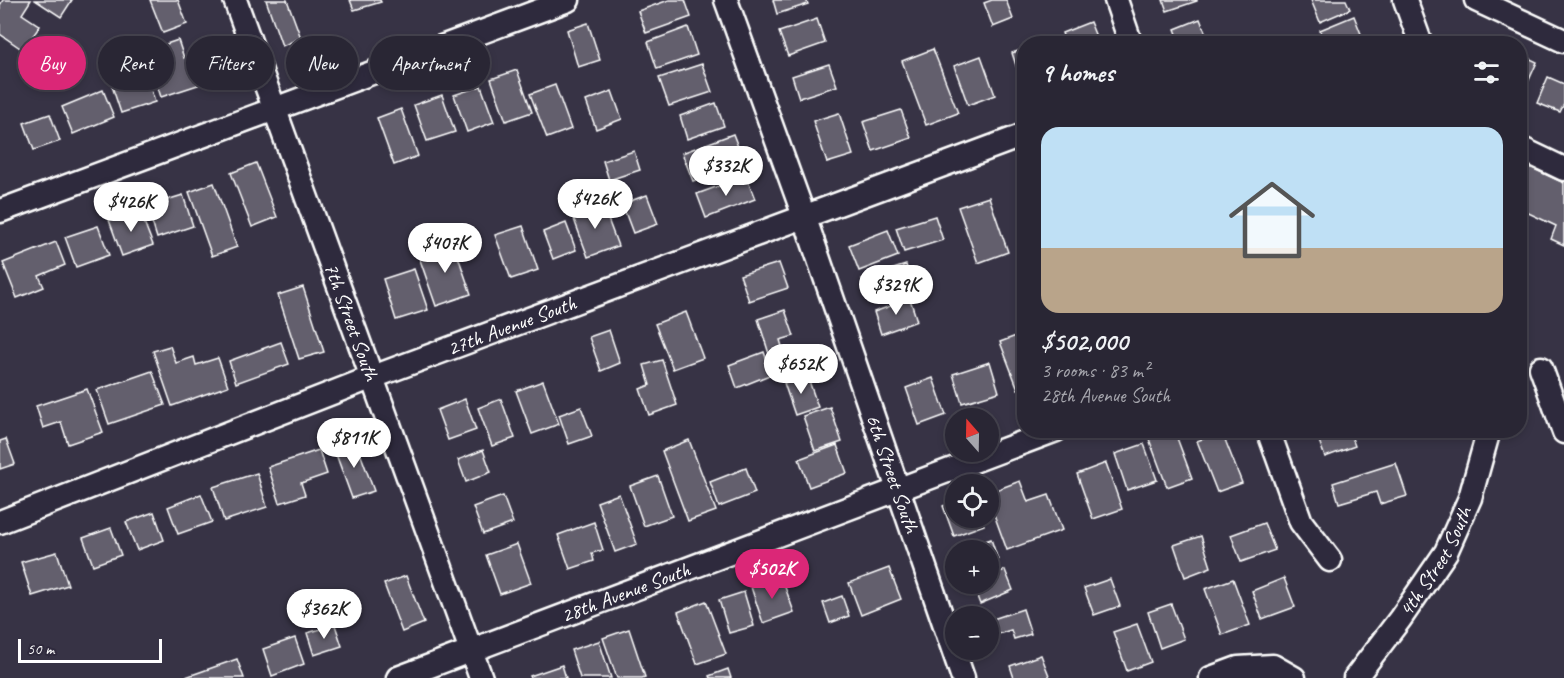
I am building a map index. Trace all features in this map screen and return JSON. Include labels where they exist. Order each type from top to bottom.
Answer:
[{"type":"street","name":"7th Street South","points":[[235,0],[480,678]]},
{"type":"street","points":[[0,211],[568,0]]},
{"type":"street","name":"6th Street South","points":[[726,0],[804,216],[963,678]]},
{"type":"street","points":[[1116,0],[1128,36]]},
{"type":"street","points":[[1405,0],[1418,36]]},
{"type":"street","points":[[1476,0],[1564,41]]},
{"type":"street","name":"27th Avenue South","points":[[0,522],[373,377],[1017,138]]},
{"type":"street","points":[[1527,151],[1564,169]]},
{"type":"street","points":[[1542,368],[1564,432]]},
{"type":"street","name":"28th Avenue South","points":[[398,678],[1034,438]]},
{"type":"street","points":[[1271,438],[1301,522],[1330,560]]},
{"type":"street","name":"4th Street South","points":[[1355,678],[1400,620],[1446,552],[1470,498],[1487,438]]},
{"type":"street","points":[[1211,678],[1239,668],[1273,666],[1294,678]]},
{"type":"building","points":[[3,0],[31,0],[22,14],[40,26],[33,36],[18,36],[18,47],[0,34],[0,5]]},
{"type":"building","points":[[35,0],[72,0],[61,17]]},
{"type":"building","points":[[150,0],[178,0],[187,24],[163,33]]},
{"type":"building","points":[[266,0],[287,0],[300,36],[286,36],[286,44],[282,46]]},
{"type":"building","points":[[350,0],[380,0],[381,2],[354,10]]},
{"type":"building","points":[[669,0],[685,0],[691,17],[646,33],[638,11]]},
{"type":"building","points":[[773,0],[806,0],[808,4],[777,14]]},
{"type":"building","points":[[992,0],[1006,0],[1013,19],[993,27],[984,3]]},
{"type":"building","points":[[1163,0],[1197,0],[1197,1],[1167,11]]},
{"type":"building","points":[[1311,0],[1346,0],[1350,9],[1320,22]]},
{"type":"building","points":[[1354,16],[1362,36],[1322,36],[1320,30]]},
{"type":"building","points":[[817,19],[825,43],[788,56],[779,32]]},
{"type":"building","points":[[1200,19],[1207,36],[1178,36],[1175,29]]},
{"type":"building","points":[[1090,22],[1096,36],[1063,36],[1062,33]]},
{"type":"building","points":[[588,23],[600,60],[578,67],[567,30]]},
{"type":"building","points":[[688,27],[697,55],[657,69],[648,42]]},
{"type":"building","points":[[178,40],[184,58],[186,57],[186,89],[161,97],[159,90],[174,90],[174,41]]},
{"type":"building","points":[[933,49],[958,113],[926,125],[902,61]]},
{"type":"building","points":[[1017,51],[1017,68],[1012,53]]},
{"type":"building","points":[[981,56],[995,95],[968,105],[954,66]]},
{"type":"building","points":[[1527,57],[1537,62],[1527,84]]},
{"type":"building","points":[[702,64],[712,92],[669,106],[659,78]]},
{"type":"building","points":[[829,64],[837,86],[799,98],[792,76]]},
{"type":"building","points":[[517,70],[532,112],[506,121],[491,79]]},
{"type":"building","points":[[1548,77],[1564,84],[1564,104],[1560,112],[1537,103]]},
{"type":"building","points":[[555,85],[571,129],[547,138],[530,94]]},
{"type":"building","points":[[103,90],[114,117],[73,134],[62,107]]},
{"type":"building","points":[[113,90],[151,90],[155,102],[121,113]]},
{"type":"building","points":[[469,90],[482,90],[494,122],[467,132],[454,95]]},
{"type":"building","points":[[612,91],[622,119],[596,129],[586,101]]},
{"type":"building","points":[[442,95],[455,132],[427,141],[414,105]]},
{"type":"building","points":[[716,103],[724,126],[687,139],[680,116]]},
{"type":"building","points":[[401,109],[418,156],[394,165],[377,118]]},
{"type":"building","points":[[901,110],[911,138],[873,151],[863,122]]},
{"type":"building","points":[[839,113],[853,155],[827,163],[813,121]]},
{"type":"building","points":[[50,114],[60,141],[34,150],[24,123]]},
{"type":"building","points":[[733,134],[744,162],[693,181],[682,153]]},
{"type":"building","points":[[634,151],[640,170],[609,180],[603,161]]},
{"type":"building","points":[[256,163],[277,217],[252,227],[231,173]]},
{"type":"building","points":[[1527,166],[1564,183],[1564,245],[1551,239],[1556,226],[1527,212]]},
{"type":"building","points":[[746,176],[755,199],[706,218],[697,194]]},
{"type":"building","points":[[214,183],[237,247],[212,256],[189,192]]},
{"type":"building","points":[[183,195],[193,226],[157,238],[147,206]]},
{"type":"building","points":[[647,195],[658,224],[633,233],[622,204]]},
{"type":"building","points":[[989,197],[1008,252],[978,263],[958,207]]},
{"type":"building","points":[[602,203],[618,246],[588,257],[572,214]]},
{"type":"building","points":[[139,209],[153,245],[122,256],[109,220]]},
{"type":"building","points":[[935,216],[943,240],[904,252],[896,228]]},
{"type":"building","points":[[566,223],[576,250],[553,259],[543,232]]},
{"type":"building","points":[[98,226],[109,255],[76,267],[65,237]]},
{"type":"building","points":[[523,226],[538,270],[511,279],[495,235]]},
{"type":"building","points":[[888,230],[898,256],[859,271],[849,245]]},
{"type":"building","points":[[56,242],[65,265],[39,276],[44,287],[17,298],[3,263]]},
{"type":"building","points":[[453,242],[471,294],[436,306],[418,254]]},
{"type":"building","points":[[779,263],[788,288],[749,301],[740,275]]},
{"type":"building","points":[[906,265],[914,288],[869,302],[862,279]]},
{"type":"building","points":[[414,269],[428,310],[396,320],[383,279]]},
{"type":"building","points":[[303,287],[324,352],[299,359],[278,295]]},
{"type":"building","points":[[910,299],[917,321],[881,334],[874,312]]},
{"type":"building","points":[[785,310],[794,336],[780,340],[784,353],[770,357],[758,319]]},
{"type":"building","points":[[686,312],[703,358],[673,369],[655,324]]},
{"type":"building","points":[[609,330],[620,363],[601,371],[589,337]]},
{"type":"building","points":[[1017,336],[1017,386],[1000,342]]},
{"type":"building","points":[[281,342],[289,364],[236,383],[229,361]]},
{"type":"building","points":[[170,346],[176,363],[194,357],[196,365],[218,358],[228,386],[172,406],[153,351]]},
{"type":"building","points":[[764,352],[772,374],[737,388],[729,365]]},
{"type":"building","points":[[662,360],[677,405],[649,415],[640,389],[650,385],[644,365]]},
{"type":"building","points":[[990,362],[999,392],[962,403],[953,374]]},
{"type":"building","points":[[152,371],[165,405],[109,424],[97,390]]},
{"type":"building","points":[[807,375],[818,407],[795,415],[784,383]]},
{"type":"building","points":[[933,378],[945,415],[919,425],[906,388]]},
{"type":"building","points":[[543,381],[559,424],[532,434],[516,391]]},
{"type":"building","points":[[87,389],[103,432],[68,444],[61,422],[43,428],[36,406]]},
{"type":"building","points":[[465,399],[476,430],[448,440],[437,410]]},
{"type":"building","points":[[501,399],[515,438],[492,446],[478,408]]},
{"type":"building","points":[[581,407],[592,436],[569,444],[559,415]]},
{"type":"building","points":[[830,407],[842,442],[815,451],[803,416]]},
{"type":"building","points":[[1177,438],[1192,478],[1167,487],[1149,439]]},
{"type":"building","points":[[1205,438],[1224,438],[1242,483],[1217,492],[1197,441]]},
{"type":"building","points":[[1318,438],[1352,438],[1355,446],[1325,457]]},
{"type":"building","points":[[6,439],[15,464],[0,469],[0,441]]},
{"type":"building","points":[[355,439],[374,491],[352,498],[333,446]]},
{"type":"building","points":[[689,440],[716,511],[688,521],[662,451]]},
{"type":"building","points":[[1144,444],[1157,480],[1127,490],[1115,454]]},
{"type":"building","points":[[837,445],[847,473],[809,487],[799,459]]},
{"type":"building","points":[[319,450],[327,474],[301,483],[305,495],[280,503],[268,467]]},
{"type":"building","points":[[483,450],[491,472],[466,482],[458,460]]},
{"type":"building","points":[[1106,463],[1122,509],[1093,519],[1077,474]]},
{"type":"building","points":[[1396,463],[1407,496],[1380,504],[1376,492],[1339,503],[1333,483]]},
{"type":"building","points":[[746,468],[755,493],[719,507],[710,482]]},
{"type":"building","points":[[257,473],[267,507],[224,521],[213,487]]},
{"type":"building","points":[[658,476],[672,516],[644,526],[630,486]]},
{"type":"building","points":[[1020,481],[1028,502],[1049,495],[1062,530],[1007,550],[999,528],[999,489]]},
{"type":"building","points":[[201,494],[212,522],[178,534],[168,507]]},
{"type":"building","points":[[619,494],[637,544],[615,552],[597,502]]},
{"type":"building","points":[[503,496],[513,523],[483,534],[473,507]]},
{"type":"building","points":[[154,512],[164,540],[137,550],[126,522]]},
{"type":"building","points":[[594,522],[603,550],[592,553],[594,561],[570,569],[558,535]]},
{"type":"building","points":[[1264,523],[1275,550],[1241,562],[1231,535]]},
{"type":"building","points":[[111,528],[121,555],[93,565],[83,538]]},
{"type":"building","points":[[951,528],[976,528],[954,536]]},
{"type":"building","points":[[1201,536],[1211,567],[1185,577],[1174,545]]},
{"type":"building","points":[[517,544],[531,583],[500,594],[486,555]]},
{"type":"building","points":[[57,552],[68,585],[32,596],[21,562]]},
{"type":"building","points":[[889,568],[901,599],[861,615],[849,583]]},
{"type":"building","points":[[1005,570],[1013,590],[980,604],[976,594],[999,594],[999,572]]},
{"type":"building","points":[[406,576],[424,623],[402,632],[384,584]]},
{"type":"building","points":[[781,576],[794,612],[763,623],[751,587]]},
{"type":"building","points":[[1284,578],[1295,607],[1262,619],[1252,591]]},
{"type":"building","points":[[1110,579],[1120,606],[1094,615],[1084,588]]},
{"type":"building","points":[[1233,579],[1250,625],[1222,635],[1205,589]]},
{"type":"building","points":[[744,592],[754,626],[729,633],[719,600]]},
{"type":"building","points":[[842,596],[849,616],[830,623],[823,603]]},
{"type":"building","points":[[706,601],[726,654],[697,664],[678,612]]},
{"type":"building","points":[[1171,604],[1184,639],[1160,648],[1148,612]]},
{"type":"building","points":[[1023,609],[1031,634],[1014,639],[1011,630],[999,634],[999,617]]},
{"type":"building","points":[[1137,624],[1151,662],[1127,671],[1113,632]]},
{"type":"building","points":[[335,625],[342,646],[314,655],[307,633]]},
{"type":"building","points":[[629,629],[645,677],[642,678],[617,678],[603,638]]},
{"type":"building","points":[[295,638],[304,664],[272,676],[263,649]]},
{"type":"building","points":[[599,641],[611,678],[580,678],[571,650]]},
{"type":"building","points":[[1041,655],[1050,678],[1014,678],[1010,666]]},
{"type":"building","points":[[237,659],[244,678],[183,678]]},
{"type":"building","points":[[562,665],[566,678],[531,678],[530,676]]},
{"type":"building","points":[[728,669],[731,678],[710,678],[709,676]]}]
